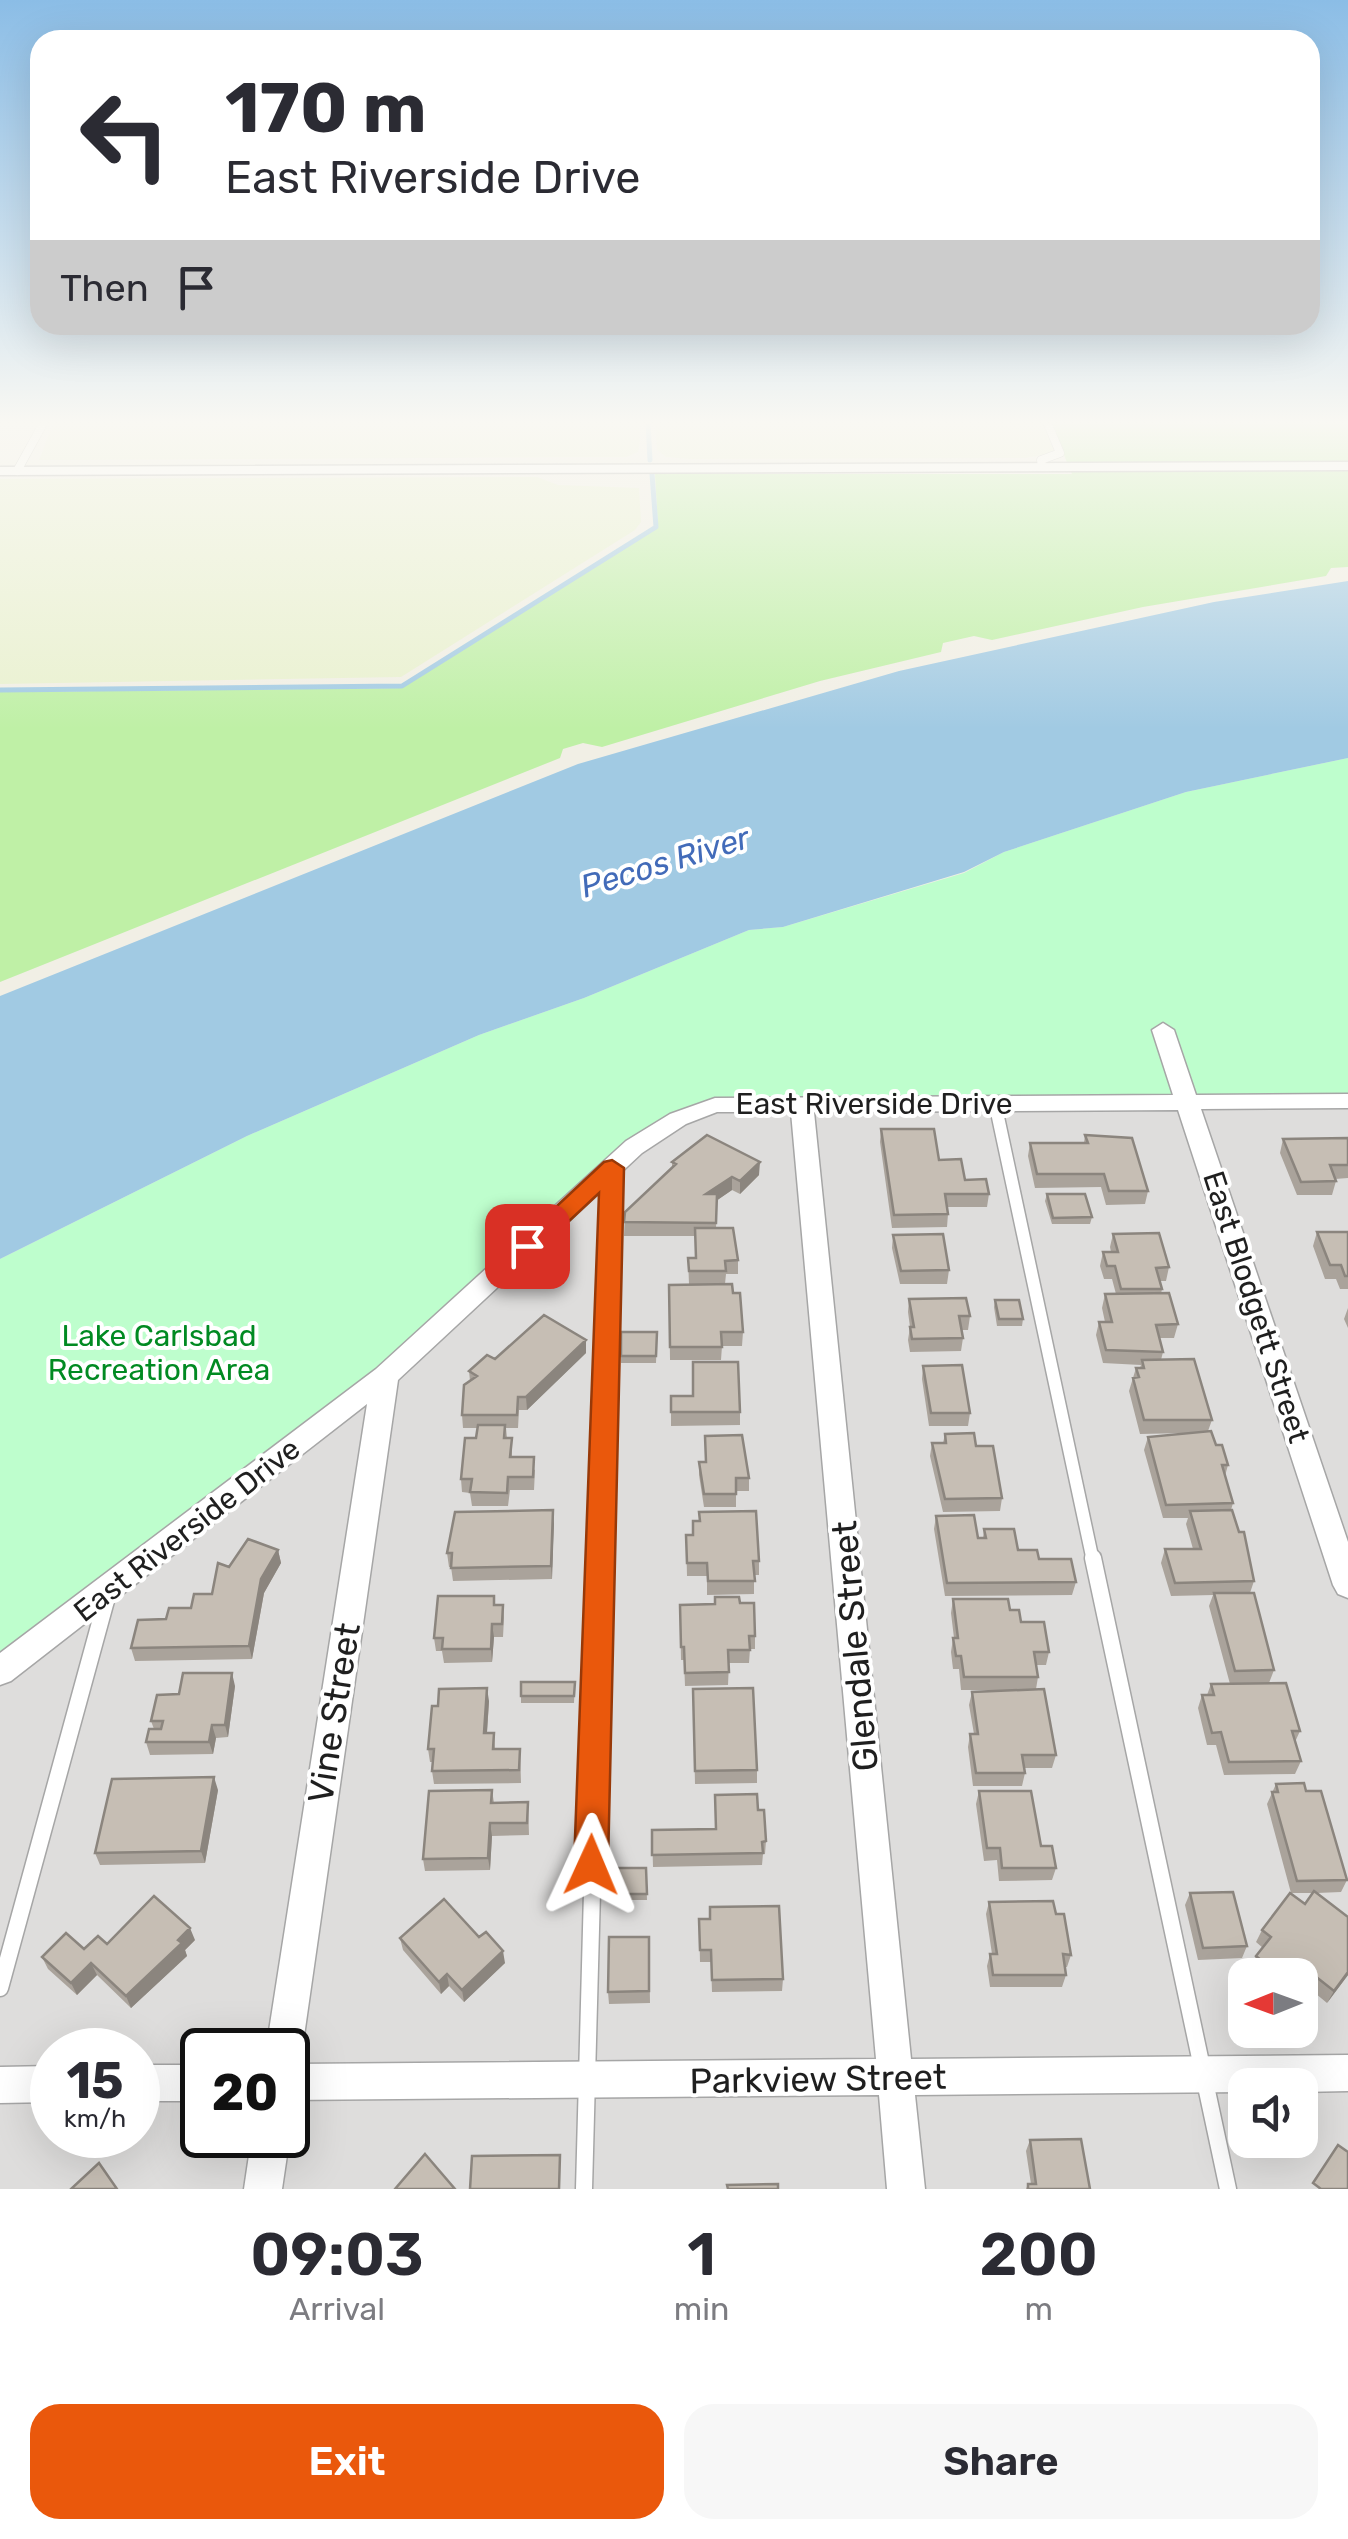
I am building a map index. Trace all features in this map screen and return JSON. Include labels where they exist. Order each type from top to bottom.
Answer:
[{"type":"street","name":"East Blodgett Street","points":[[1162,1030],[1348,1585]]},
{"type":"street","name":"East Riverside Drive","points":[[0,1671],[385,1376],[612,1168],[652,1134],[697,1110],[714,1104],[1348,1100]]},
{"type":"street","name":"Glendale Street","points":[[802,1104],[906,2189]]},
{"type":"street","name":"Vine Street","points":[[287,2028],[385,1376]]},
{"type":"street","name":"Parkview Street","points":[[310,2082],[1348,2073]]},
{"type":"street","points":[[0,2085],[30,2084]]},
{"type":"street","points":[[263,2189],[268,2158]]},
{"type":"lane","points":[[995,1103],[1228,2189]]},
{"type":"lane","points":[[584,2189],[612,1168]]},
{"type":"lane","points":[[0,1988],[108,1592]]},
{"type":"shaded area","points":[[1348,1101],[1348,2189],[0,2189],[0,1671],[634,1147],[697,1110]]},
{"type":"green space","points":[[0,524],[639,524],[401,677],[0,684]]},
{"type":"green space","points":[[1348,524],[1348,567],[1331,568],[1326,576],[1143,607],[992,640],[974,636],[943,643],[941,652],[820,681],[602,747],[583,743],[563,749],[560,758],[0,982],[0,692],[402,688],[658,527]]},
{"type":"green space","name":"Lake Carlsbad Recreation Area","points":[[1348,758],[1348,1101],[715,1105],[678,1119],[385,1376],[0,1671],[0,1259],[247,1136],[479,1035],[584,998],[749,930],[783,927],[964,873],[1004,852],[1186,792]]},
{"type":"water","name":"Pecos River","points":[[1348,581],[1348,758],[1186,792],[1004,852],[964,872],[783,927],[749,930],[584,998],[479,1035],[247,1136],[0,1259],[0,996],[578,764],[899,671],[1214,602]]},
{"type":"building","points":[[881,1129],[934,1129],[939,1160],[961,1159],[965,1180],[986,1179],[989,1194],[945,1194],[948,1214],[894,1215]]},
{"type":"building","points":[[707,1135],[760,1162],[740,1181],[732,1177],[706,1194],[717,1194],[716,1223],[624,1222],[625,1212],[676,1164],[672,1162]]},
{"type":"building","points":[[1085,1135],[1132,1138],[1148,1191],[1109,1191],[1104,1174],[1037,1174],[1030,1143],[1088,1143]]},
{"type":"building","points":[[1348,1138],[1348,1165],[1330,1165],[1336,1181],[1301,1182],[1283,1139]]},
{"type":"building","points":[[1047,1194],[1085,1194],[1092,1217],[1053,1218]]},
{"type":"building","points":[[695,1228],[733,1228],[738,1260],[725,1261],[726,1271],[689,1271],[688,1258],[696,1258]]},
{"type":"building","points":[[1317,1232],[1348,1232],[1348,1276],[1341,1265],[1330,1265]]},
{"type":"building","points":[[1159,1233],[1169,1267],[1156,1268],[1162,1289],[1121,1289],[1115,1266],[1107,1266],[1103,1252],[1118,1252],[1113,1234]]},
{"type":"building","points":[[943,1234],[949,1270],[901,1271],[893,1235]]},
{"type":"building","points":[[732,1284],[733,1293],[740,1293],[743,1332],[721,1332],[722,1347],[670,1347],[669,1285]]},
{"type":"building","points":[[1169,1293],[1178,1324],[1156,1325],[1163,1352],[1106,1350],[1099,1322],[1112,1322],[1105,1294]]},
{"type":"building","points":[[966,1298],[970,1316],[959,1316],[963,1338],[912,1339],[909,1299]]},
{"type":"building","points":[[995,1300],[1019,1300],[1023,1319],[999,1319]]},
{"type":"building","points":[[544,1315],[586,1340],[526,1397],[518,1397],[517,1415],[462,1415],[464,1385],[477,1376],[469,1371],[487,1355],[495,1359]]},
{"type":"building","points":[[621,1332],[657,1332],[656,1356],[621,1356]]},
{"type":"building","points":[[1194,1359],[1212,1420],[1144,1420],[1133,1378],[1139,1377],[1136,1368],[1144,1368],[1142,1360]]},
{"type":"building","points":[[693,1362],[738,1362],[740,1412],[671,1412],[671,1396],[693,1396]]},
{"type":"building","points":[[962,1365],[970,1413],[931,1413],[923,1366]]},
{"type":"building","points":[[478,1425],[505,1425],[504,1438],[512,1438],[510,1457],[534,1457],[533,1477],[508,1477],[507,1493],[470,1492],[472,1479],[461,1479],[465,1438],[476,1438]]},
{"type":"building","points":[[1211,1431],[1216,1445],[1222,1445],[1228,1465],[1222,1465],[1233,1503],[1166,1505],[1148,1437]]},
{"type":"building","points":[[974,1433],[976,1446],[993,1446],[1002,1498],[945,1499],[932,1443],[946,1443],[945,1434]]},
{"type":"building","points":[[742,1435],[749,1478],[736,1478],[736,1494],[704,1494],[699,1462],[706,1462],[705,1436]]},
{"type":"building","points":[[553,1510],[551,1566],[451,1568],[452,1553],[447,1553],[455,1512]]},
{"type":"building","points":[[1232,1510],[1239,1532],[1244,1532],[1254,1581],[1175,1583],[1165,1549],[1201,1549],[1190,1511]]},
{"type":"building","points":[[756,1511],[759,1561],[753,1561],[755,1581],[708,1581],[707,1563],[687,1563],[686,1535],[693,1535],[693,1521],[700,1521],[699,1512]]},
{"type":"building","points":[[974,1515],[978,1538],[986,1538],[984,1529],[1014,1529],[1018,1550],[1037,1550],[1039,1559],[1071,1559],[1076,1582],[947,1583],[936,1516]]},
{"type":"building","points":[[248,1539],[278,1550],[261,1579],[249,1646],[131,1648],[138,1620],[166,1619],[169,1608],[191,1608],[194,1594],[212,1594],[218,1563],[229,1567]]},
{"type":"building","points":[[1214,1593],[1254,1593],[1274,1670],[1235,1671]]},
{"type":"building","points":[[438,1596],[494,1596],[494,1605],[503,1605],[502,1624],[492,1624],[491,1649],[442,1649],[443,1638],[434,1638]]},
{"type":"building","points":[[715,1597],[739,1597],[740,1603],[754,1603],[755,1636],[749,1636],[750,1650],[728,1650],[729,1672],[685,1673],[680,1605],[715,1604]]},
{"type":"building","points":[[953,1599],[1008,1599],[1010,1610],[1019,1610],[1021,1622],[1044,1622],[1049,1652],[1034,1652],[1038,1677],[964,1677],[953,1638],[958,1638]]},
{"type":"building","points":[[183,1673],[232,1673],[225,1725],[212,1725],[209,1742],[146,1742],[149,1729],[161,1729],[163,1721],[151,1721],[157,1695],[179,1694]]},
{"type":"building","points":[[521,1682],[575,1682],[574,1696],[521,1696]]},
{"type":"building","points":[[1286,1683],[1300,1731],[1292,1731],[1301,1761],[1229,1762],[1221,1732],[1212,1733],[1202,1695],[1214,1695],[1211,1684]]},
{"type":"building","points":[[487,1688],[484,1733],[494,1733],[493,1749],[520,1749],[519,1770],[432,1771],[434,1749],[428,1749],[432,1706],[438,1706],[439,1689]]},
{"type":"building","points":[[753,1688],[757,1770],[695,1771],[693,1689]]},
{"type":"building","points":[[1044,1689],[1056,1755],[1022,1755],[1025,1773],[976,1773],[970,1734],[978,1734],[972,1692]]},
{"type":"building","points":[[214,1777],[201,1851],[95,1853],[112,1779]]},
{"type":"building","points":[[1304,1783],[1306,1791],[1321,1791],[1347,1880],[1297,1881],[1272,1792],[1278,1792],[1276,1784]]},
{"type":"building","points":[[492,1790],[491,1803],[528,1802],[527,1823],[490,1823],[488,1858],[423,1859],[429,1791]]},
{"type":"building","points":[[979,1791],[1031,1791],[1041,1846],[1052,1846],[1056,1868],[1002,1868],[1000,1848],[987,1848]]},
{"type":"building","points":[[757,1794],[758,1810],[764,1810],[763,1853],[652,1855],[652,1830],[716,1829],[715,1795]]},
{"type":"building","points":[[610,1868],[646,1868],[647,1894],[609,1894]]},
{"type":"building","points":[[1314,1891],[1348,1917],[1348,1972],[1334,1991],[1318,1978],[1318,1958],[1256,1956],[1271,1937],[1262,1930],[1290,1893],[1305,1904]]},
{"type":"building","points":[[1233,1892],[1247,1946],[1203,1948],[1190,1893]]},
{"type":"building","points":[[154,1896],[190,1928],[178,1940],[182,1943],[126,1996],[91,1963],[71,1983],[42,1957],[66,1933],[84,1949],[98,1936],[107,1944]]},
{"type":"building","points":[[444,1899],[479,1937],[486,1932],[503,1951],[462,1990],[447,1974],[439,1982],[400,1938]]},
{"type":"building","points":[[1053,1901],[1056,1914],[1064,1914],[1071,1955],[1063,1954],[1066,1975],[993,1975],[990,1954],[997,1954],[989,1902]]},
{"type":"building","points":[[779,1906],[783,1979],[712,1980],[711,1950],[700,1950],[699,1919],[710,1919],[710,1907]]},
{"type":"building","points":[[609,1937],[649,1937],[649,1991],[608,1992]]},
{"type":"building","points":[[1081,2139],[1090,2189],[1028,2189],[1028,2184],[1036,2184],[1030,2140]]},
{"type":"building","points":[[1338,2145],[1348,2152],[1348,2189],[1321,2189],[1313,2183]]},
{"type":"building","points":[[425,2154],[455,2189],[395,2189]]},
{"type":"building","points":[[560,2155],[559,2189],[470,2189],[472,2156]]},
{"type":"building","points":[[99,2163],[117,2189],[71,2189]]},
{"type":"building","points":[[778,2184],[778,2189],[728,2189],[727,2185]]},
{"type":"waterway","points":[[0,690],[402,686],[656,524]]},
{"type":"route","points":[[527,1246],[612,1168],[591,1865]]}]
